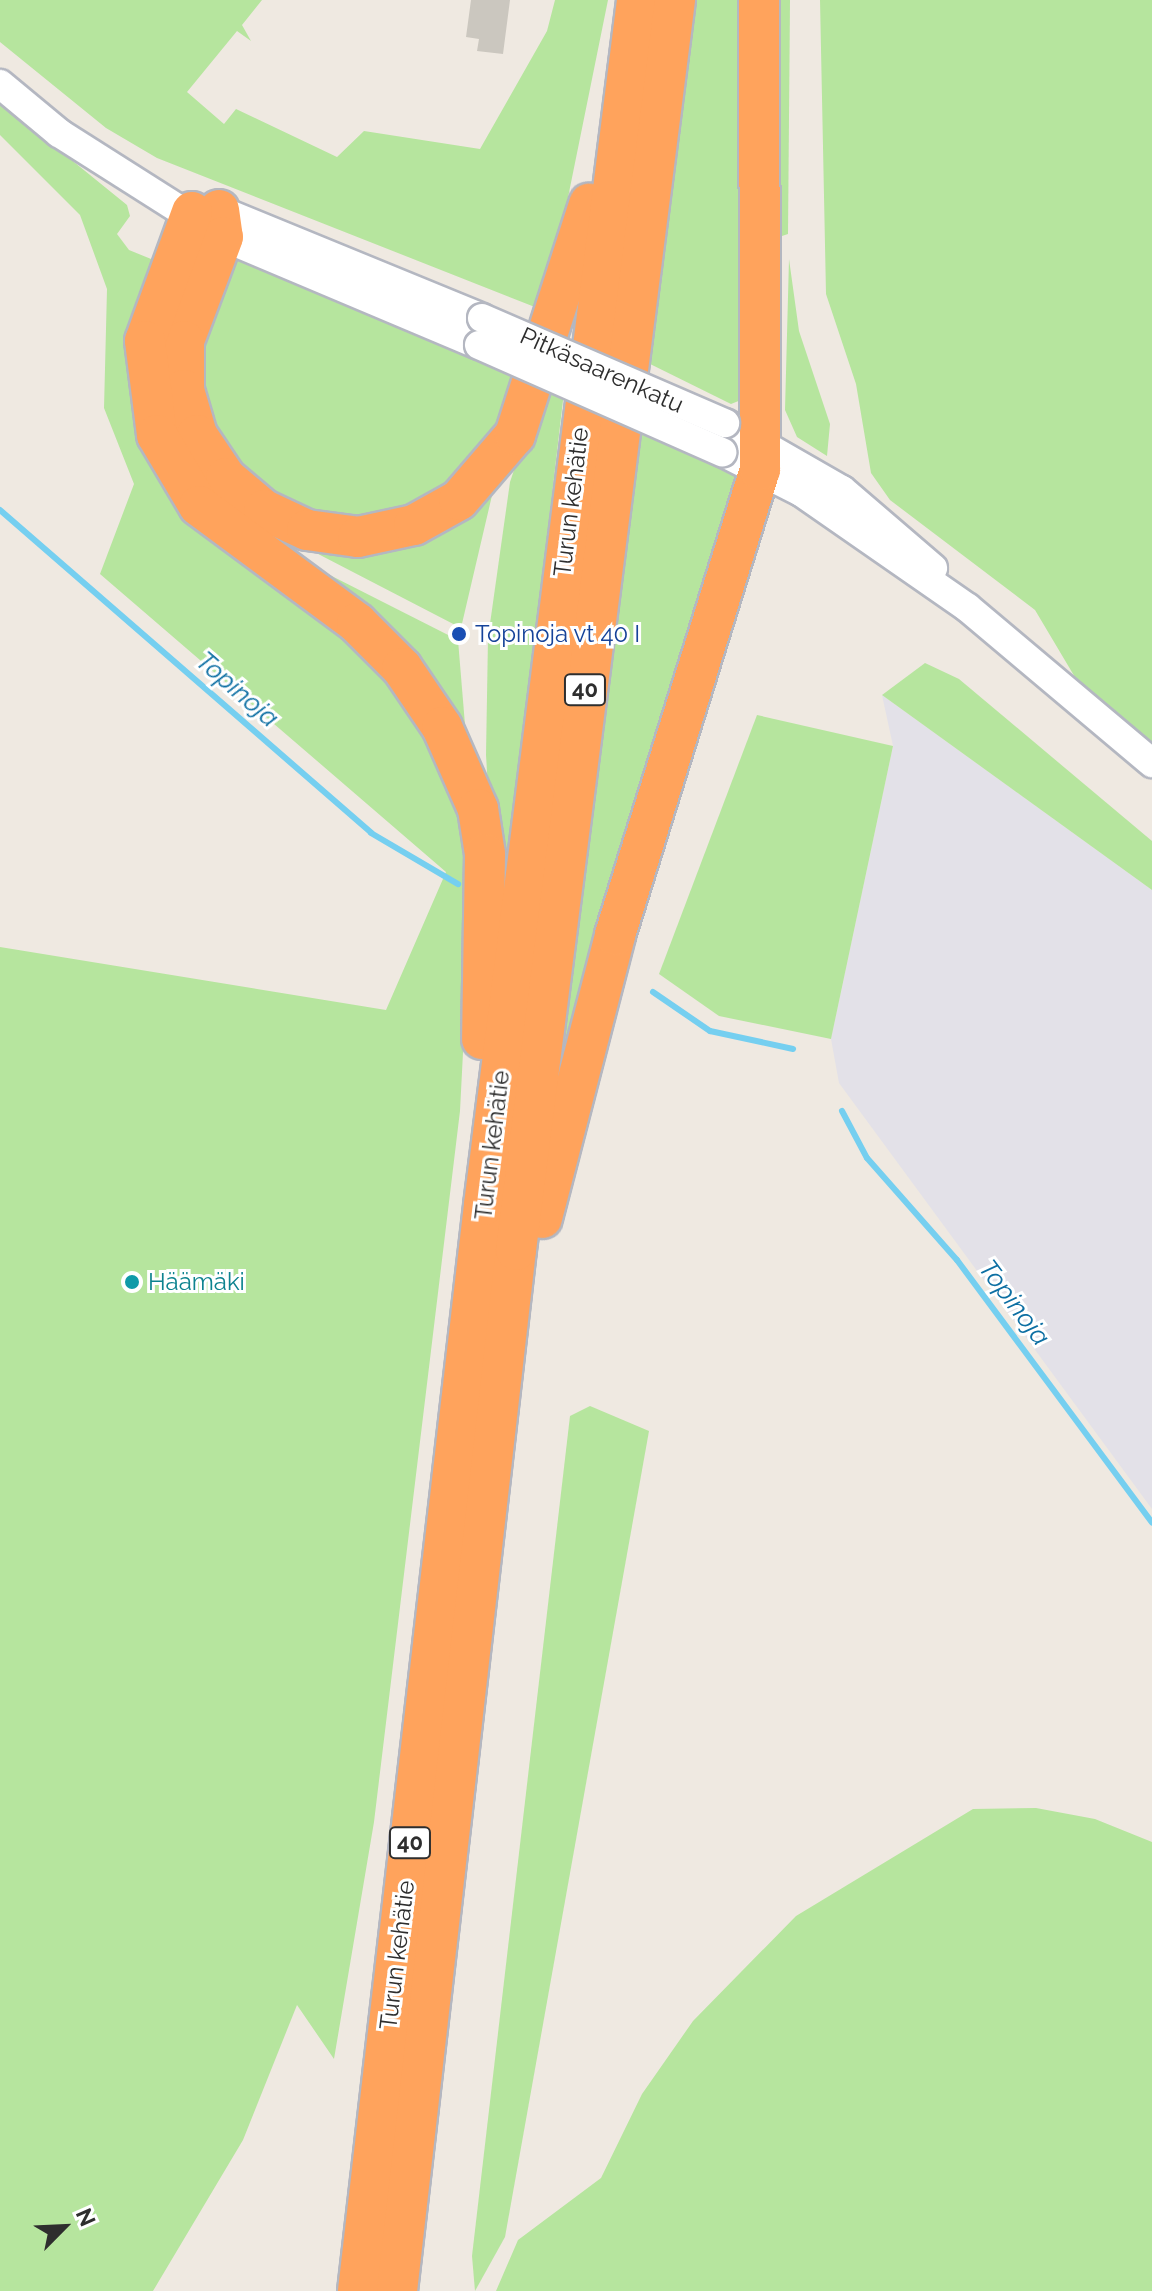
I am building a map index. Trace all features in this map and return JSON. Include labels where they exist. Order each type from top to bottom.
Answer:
[{"type":"highway","name":"Turun kehätie","points":[[358,2291],[484,1205],[623,85],[637,0]]},
{"type":"highway","name":"Turun kehätie","points":[[397,2291],[502,1381],[675,0]]},
{"type":"highway","points":[[502,1381],[611,949],[761,456],[759,0]]},
{"type":"highway","points":[[211,220],[182,354],[189,410],[209,458],[264,510],[307,530],[358,537],[414,525],[459,500],[515,435],[623,85]]},
{"type":"highway","points":[[211,220],[145,341],[150,408],[167,459],[199,506],[332,603],[402,668],[442,727],[478,809],[487,901],[484,1205]]},
{"type":"street","name":"Pitkäsaarenkatu","points":[[0,84],[59,133],[211,220],[481,331],[725,423],[761,456],[968,608],[1152,763]]},
{"type":"street","name":"Pitkäsaarenkatu","points":[[481,331],[722,452],[761,456]]},
{"type":"shaded area","points":[[882,695],[1152,890],[1152,1509],[839,1083],[831,1039],[893,746]]},
{"type":"green space","points":[[0,0],[262,0],[242,25],[251,41],[237,31],[187,92],[224,124],[236,109],[337,157],[364,131],[480,149],[547,31],[555,0],[608,0],[545,311],[157,158],[106,128],[0,42]]},
{"type":"green space","points":[[693,0],[748,0],[741,400],[731,404],[640,359]]},
{"type":"green space","points":[[769,0],[790,0],[788,234],[776,238]]},
{"type":"green space","points":[[820,0],[1152,0],[1152,746],[1082,689],[1035,610],[890,500],[871,473],[856,384],[826,294]]},
{"type":"green space","points":[[0,102],[127,205],[130,216],[117,234],[129,250],[156,261],[134,399],[406,696],[459,796],[471,897],[460,1111],[374,1822],[334,2059],[297,2005],[243,2140],[153,2291],[0,2291],[0,947],[386,1010],[446,872],[100,574],[134,484],[104,408],[107,289],[80,215],[0,135]]},
{"type":"green space","points":[[246,258],[528,378],[473,471],[413,513],[330,520],[272,497],[220,445],[196,358],[233,262]]},
{"type":"green space","points":[[789,259],[799,331],[830,424],[827,456],[797,437],[785,410]]},
{"type":"green space","points":[[543,384],[564,392],[498,955],[486,755],[488,638],[510,482]]},
{"type":"green space","points":[[638,426],[749,475],[551,1143]]},
{"type":"green space","points":[[497,474],[461,628],[295,542],[347,547]]},
{"type":"green space","points":[[308,564],[458,640],[467,749]]},
{"type":"green space","points":[[925,663],[959,679],[1152,841],[1152,890],[882,695]]},
{"type":"green space","points":[[757,715],[893,746],[831,1039],[719,1016],[659,974]]},
{"type":"green space","points":[[590,1406],[649,1431],[505,2237],[475,2291],[472,2256],[570,1416]]},
{"type":"green space","points":[[1036,1808],[1095,1819],[1152,1842],[1152,2291],[496,2291],[518,2240],[601,2178],[642,2094],[693,2021],[796,1916],[973,1809]]},
{"type":"building","points":[[471,0],[510,0],[503,54],[477,51],[479,39],[466,37]]},
{"type":"waterway","name":"Topinoja","points":[[0,510],[371,833],[458,884]]},
{"type":"waterway","name":"Topinoja","points":[[653,992],[710,1031],[793,1049]]},
{"type":"waterway","name":"Topinoja","points":[[842,1111],[867,1158],[957,1260],[1152,1523]]},
{"type":"place","name":"Topinoja vt 40 I","points":[[459,634]]},
{"type":"place","name":"Häämäki","points":[[132,1282]]}]
